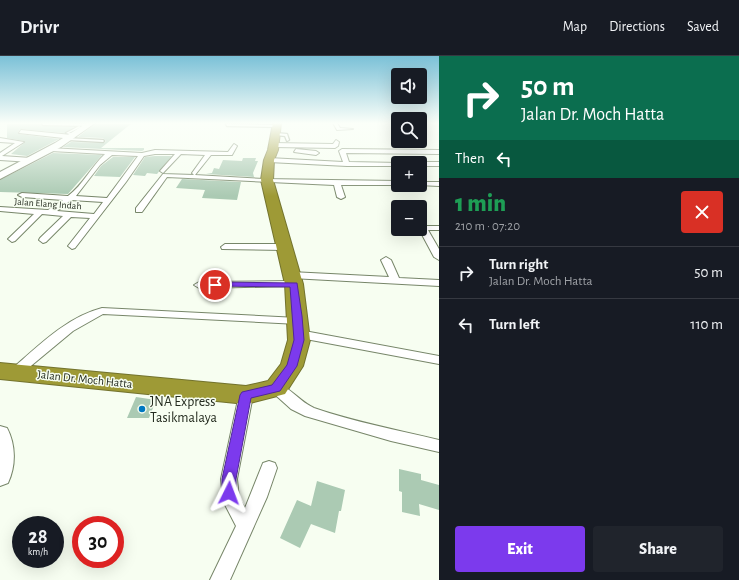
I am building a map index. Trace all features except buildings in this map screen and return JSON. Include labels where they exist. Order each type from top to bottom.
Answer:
[{"type":"highway","points":[[274,147],[267,180],[292,280],[298,327],[298,350],[292,366],[276,388]]},
{"type":"highway","name":"Jalan Dr. Moch Hatta","points":[[8,372],[246,395],[276,388]]},
{"type":"street","points":[[0,156],[13,147]]},
{"type":"street","points":[[0,176],[54,147]]},
{"type":"street","points":[[199,154],[206,147]]},
{"type":"street","points":[[51,149],[142,155],[152,152],[176,151],[199,154],[229,154],[233,147]]},
{"type":"street","points":[[298,147],[347,164],[391,164]]},
{"type":"street","points":[[299,147],[316,153]]},
{"type":"street","points":[[163,171],[176,151]]},
{"type":"street","points":[[347,164],[342,151],[439,152]]},
{"type":"street","points":[[49,213],[84,184],[98,164],[110,153]]},
{"type":"street","points":[[195,173],[209,154]]},
{"type":"street","points":[[72,246],[142,155]]},
{"type":"street","points":[[0,156],[31,160]]},
{"type":"street","points":[[427,164],[439,164]]},
{"type":"street","points":[[139,210],[165,175],[337,183],[391,183]]},
{"type":"street","points":[[337,183],[341,197]]},
{"type":"street","points":[[427,184],[439,184]]},
{"type":"street","points":[[22,195],[108,200]]},
{"type":"street","name":"Jalan Elang Indah","points":[[0,209],[95,216]]},
{"type":"street","points":[[12,239],[40,212]]},
{"type":"street","points":[[43,240],[69,214]]},
{"type":"street","points":[[439,228],[422,228],[439,257]]},
{"type":"street","points":[[225,247],[284,247]]},
{"type":"street","points":[[386,260],[396,281]]},
{"type":"street","points":[[199,285],[292,280],[439,283]]},
{"type":"street","points":[[8,372],[91,315],[102,312],[298,327],[439,360]]},
{"type":"street","points":[[276,388],[296,405],[310,412],[398,437],[439,446]]},
{"type":"street","points":[[245,524],[232,501],[229,479],[246,395]]},
{"type":"street","points":[[0,434],[3,445],[1,465]]},
{"type":"street","points":[[220,580],[245,524],[260,497],[269,468]]},
{"type":"place","name":"JNA Express Tasikmalaya","points":[[142,409]]},
{"type":"route","points":[[215,285],[294,284],[298,316],[298,350],[292,366],[285,377],[276,388],[246,395],[229,479],[229,493]]}]
